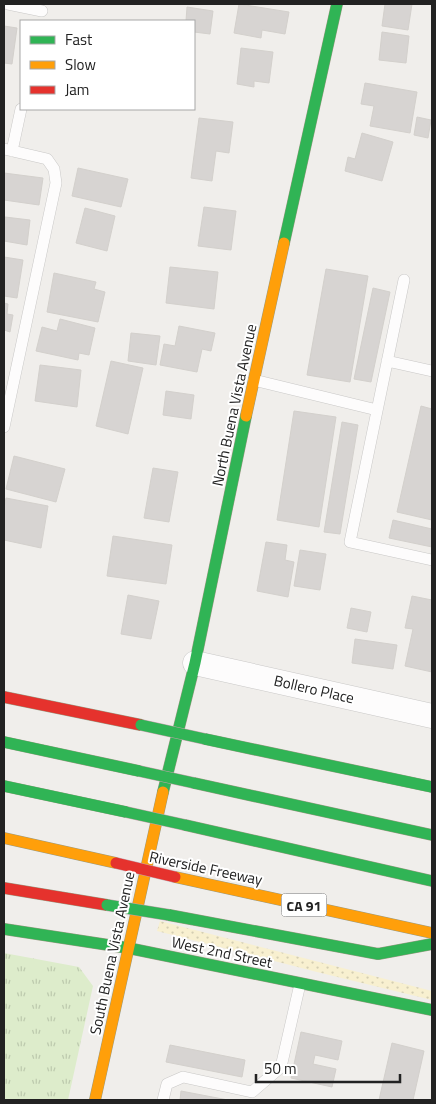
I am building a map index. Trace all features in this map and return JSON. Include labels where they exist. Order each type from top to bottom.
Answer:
[{"type":"main road","name":"North Buena Vista Avenue","points":[[158,812],[195,663],[254,380],[337,4]]},
{"type":"main road","points":[[4,696],[432,787]]},
{"type":"main road","points":[[4,742],[432,835]]},
{"type":"main road","points":[[4,786],[432,881]]},
{"type":"main road","name":"South Buena Vista Avenue","points":[[95,1100],[158,812]]},
{"type":"main road","name":"Riverside Freeway","points":[[4,838],[432,933]]},
{"type":"main road","points":[[4,888],[169,915],[378,954],[432,944]]},
{"type":"main road","name":"West 2nd Street","points":[[4,929],[128,948],[432,1010]]},
{"type":"street","name":"Bollero Place","points":[[195,663],[432,716]]},
{"type":"lane","points":[[8,4],[42,12]]},
{"type":"lane","points":[[4,427],[56,183],[54,169],[46,159],[8,150],[21,110]]},
{"type":"lane","points":[[404,280],[350,542],[432,560]]},
{"type":"lane","points":[[387,361],[432,371]]},
{"type":"lane","points":[[254,380],[377,410]]},
{"type":"lane","points":[[163,1100],[167,1084],[183,1077],[252,1092],[281,1067],[300,984]]},
{"type":"green space","points":[[4,953],[79,967],[93,986],[68,1100],[4,1100]]},
{"type":"sand","points":[[160,921],[432,991],[432,1000],[157,931]]},
{"type":"building","points":[[239,4],[289,12],[285,34],[262,30],[261,38],[234,33]]},
{"type":"building","points":[[385,4],[412,4],[408,30],[382,26]]},
{"type":"building","points":[[187,7],[213,11],[210,34],[195,32],[195,20],[186,20]]},
{"type":"building","points":[[4,26],[17,28],[12,64],[4,63]]},
{"type":"building","points":[[382,32],[409,36],[406,63],[379,60]]},
{"type":"building","points":[[241,48],[273,52],[269,83],[254,81],[254,87],[237,84]]},
{"type":"building","points":[[365,83],[417,92],[410,133],[370,126],[374,106],[361,104]]},
{"type":"building","points":[[417,117],[431,120],[428,138],[414,135]]},
{"type":"building","points":[[199,118],[233,122],[229,153],[216,151],[212,181],[191,178]]},
{"type":"building","points":[[362,133],[393,142],[382,181],[345,171],[348,157],[355,159]]},
{"type":"building","points":[[78,168],[128,179],[121,207],[72,196]]},
{"type":"building","points":[[4,173],[43,178],[39,205],[4,200]]},
{"type":"building","points":[[204,207],[236,211],[231,250],[198,246]]},
{"type":"building","points":[[85,208],[115,216],[107,251],[76,243]]},
{"type":"building","points":[[5,217],[30,220],[27,245],[4,241]]},
{"type":"building","points":[[4,257],[23,260],[17,298],[4,296]]},
{"type":"building","points":[[170,267],[218,272],[214,309],[166,303]]},
{"type":"building","points":[[326,269],[368,276],[350,382],[307,375]]},
{"type":"building","points":[[54,273],[96,282],[94,289],[105,292],[98,322],[47,312]]},
{"type":"building","points":[[373,288],[390,292],[371,382],[354,379]]},
{"type":"building","points":[[4,303],[8,304],[7,314],[13,315],[10,332],[4,330]]},
{"type":"building","points":[[60,319],[95,328],[89,355],[79,353],[78,360],[36,351],[42,327],[57,331]]},
{"type":"building","points":[[179,326],[215,333],[211,351],[202,349],[197,372],[160,365],[164,344],[175,346]]},
{"type":"building","points":[[131,333],[160,336],[156,365],[128,361]]},
{"type":"building","points":[[111,361],[143,368],[128,434],[96,426]]},
{"type":"building","points":[[40,365],[81,370],[77,407],[35,401]]},
{"type":"building","points":[[166,391],[194,395],[191,419],[163,415]]},
{"type":"building","points":[[421,406],[432,409],[432,520],[397,512]]},
{"type":"building","points":[[294,411],[336,417],[319,527],[277,520]]},
{"type":"building","points":[[342,422],[358,425],[340,534],[324,532]]},
{"type":"building","points":[[14,456],[65,469],[56,502],[6,489]]},
{"type":"building","points":[[153,468],[178,472],[169,522],[144,518]]},
{"type":"building","points":[[6,498],[48,506],[41,548],[4,540],[4,508]]},
{"type":"building","points":[[393,520],[432,529],[432,547],[389,538]]},
{"type":"building","points":[[113,536],[172,545],[166,584],[107,576]]},
{"type":"building","points":[[266,542],[287,545],[285,560],[294,562],[288,597],[257,591]]},
{"type":"building","points":[[300,550],[326,554],[320,590],[294,586]]},
{"type":"building","points":[[128,595],[159,601],[151,639],[121,634]]},
{"type":"building","points":[[412,596],[432,600],[432,672],[405,666],[413,629],[405,628]]},
{"type":"building","points":[[351,608],[371,612],[367,632],[347,628]]},
{"type":"building","points":[[355,639],[397,645],[393,669],[352,663]]},
{"type":"building","points":[[301,1032],[342,1041],[338,1060],[315,1055],[313,1064],[336,1069],[332,1087],[291,1078]]},
{"type":"building","points":[[392,1043],[424,1051],[413,1100],[379,1100]]},
{"type":"building","points":[[170,1045],[245,1060],[242,1077],[166,1062]]},
{"type":"building","points":[[181,1091],[228,1100],[180,1100]]},
{"type":"traffic: fast","points":[[284,243],[337,4]]},
{"type":"traffic: fast","points":[[163,792],[195,663],[246,416]]},
{"type":"traffic: fast","points":[[141,725],[205,739]]},
{"type":"traffic: fast","points":[[205,739],[432,787]]},
{"type":"traffic: fast","points":[[4,742],[139,771]]},
{"type":"traffic: fast","points":[[139,771],[194,783]]},
{"type":"traffic: fast","points":[[194,783],[432,835]]},
{"type":"traffic: fast","points":[[4,786],[126,812]]},
{"type":"traffic: fast","points":[[126,812],[185,825]]},
{"type":"traffic: fast","points":[[185,825],[432,881]]},
{"type":"traffic: fast","points":[[107,905],[169,915]]},
{"type":"traffic: fast","points":[[169,915],[378,954],[432,944]]},
{"type":"traffic: fast","points":[[4,929],[128,948],[432,1010]]},
{"type":"traffic: slow","points":[[246,416],[284,243]]},
{"type":"traffic: slow","points":[[95,1100],[163,792]]},
{"type":"traffic: slow","points":[[4,838],[116,863]]},
{"type":"traffic: slow","points":[[175,877],[432,933]]},
{"type":"traffic: jam","points":[[4,697],[141,725]]},
{"type":"traffic: jam","points":[[116,863],[175,877]]},
{"type":"traffic: jam","points":[[4,888],[107,905]]}]
